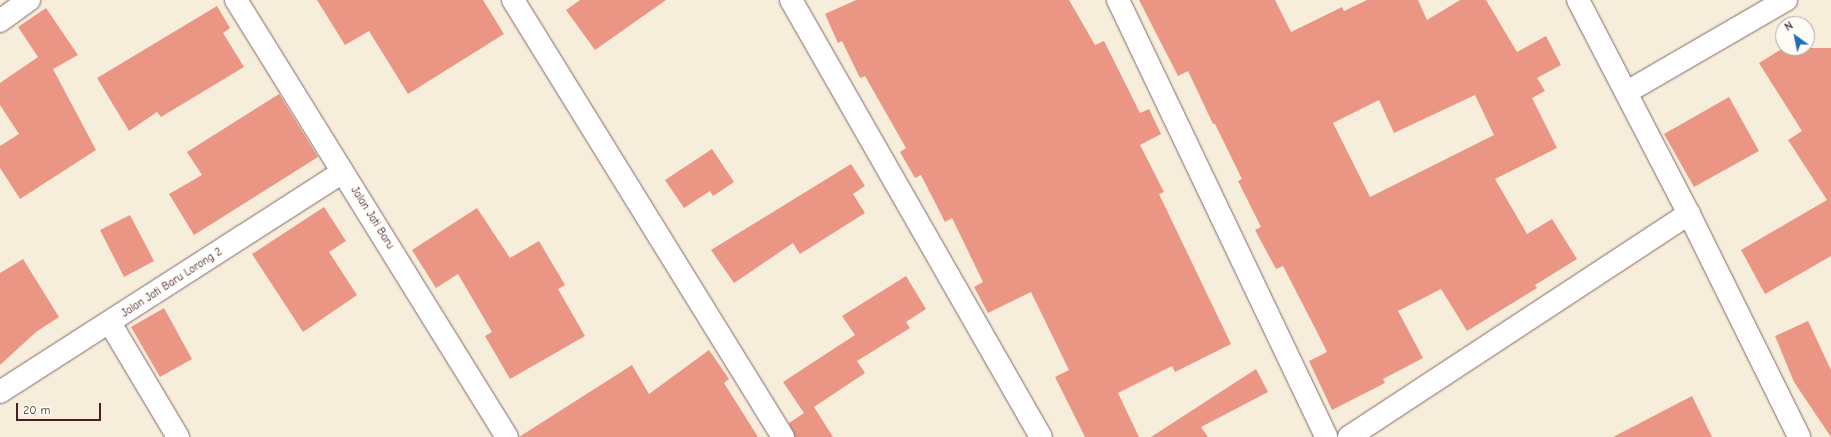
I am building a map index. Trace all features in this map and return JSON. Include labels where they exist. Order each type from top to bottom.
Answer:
[{"type":"street","points":[[0,21],[29,0]]},
{"type":"street","points":[[513,0],[783,437]]},
{"type":"street","points":[[791,0],[1041,437]]},
{"type":"street","points":[[1118,0],[1326,437]]},
{"type":"street","points":[[1578,0],[1689,214],[1799,437]]},
{"type":"street","points":[[1627,92],[1786,0]]},
{"type":"street","name":"Jalan Jati Baru","points":[[242,2],[343,172],[508,437]]},
{"type":"street","name":"Jalan Jati Baru Lorong 2","points":[[0,392],[110,323],[343,172]]},
{"type":"street","points":[[1350,437],[1689,214]]},
{"type":"street","points":[[110,323],[178,437]]},
{"type":"building","points":[[317,0],[483,0],[504,34],[408,94],[369,31],[345,45]]},
{"type":"building","points":[[580,0],[666,0],[595,50],[566,10]]},
{"type":"building","points":[[856,0],[1069,0],[1095,45],[1104,41],[1140,113],[1149,109],[1161,134],[1140,145],[1164,192],[1159,194],[1231,344],[1175,372],[1172,366],[1118,393],[1139,437],[1085,437],[1055,377],[1069,370],[1031,292],[988,313],[974,287],[983,282],[952,218],[945,222],[921,175],[915,178],[900,152],[906,148],[865,76],[860,78],[842,41],[838,43],[825,14]]},
{"type":"building","points":[[1139,0],[1275,0],[1291,32],[1342,7],[1344,11],[1367,0],[1418,0],[1427,20],[1460,0],[1486,0],[1517,52],[1546,36],[1561,65],[1537,78],[1545,91],[1532,98],[1557,148],[1495,179],[1527,234],[1552,219],[1577,259],[1535,285],[1537,288],[1467,331],[1441,289],[1398,311],[1423,358],[1383,379],[1385,383],[1332,410],[1309,361],[1327,352],[1283,266],[1276,269],[1255,230],[1261,227],[1238,181],[1242,179],[1215,124],[1213,124],[1188,71],[1178,76]],"holes":[[[1475,95],[1494,135],[1370,197],[1333,123],[1379,100],[1394,133]]]},
{"type":"building","points":[[217,6],[230,28],[223,33],[244,67],[161,117],[157,112],[129,131],[97,78]]},
{"type":"building","points":[[46,8],[78,55],[53,69],[96,150],[20,199],[0,168],[0,146],[19,134],[0,105],[0,83],[38,57],[18,27]]},
{"type":"building","points":[[1815,48],[1831,48],[1831,256],[1765,294],[1741,250],[1827,200],[1788,140],[1802,131],[1759,63],[1775,53],[1775,56],[1815,56]]},
{"type":"building","points":[[279,94],[318,157],[194,235],[169,194],[202,175],[187,152]]},
{"type":"building","points":[[1729,97],[1759,151],[1694,187],[1664,134]]},
{"type":"building","points":[[712,149],[734,182],[713,196],[710,191],[684,208],[665,180]]},
{"type":"building","points":[[851,164],[865,186],[853,194],[865,213],[800,254],[793,243],[734,283],[711,250]]},
{"type":"building","points":[[324,207],[346,241],[329,252],[357,295],[303,332],[252,254]]},
{"type":"building","points":[[477,208],[510,258],[539,241],[565,285],[558,289],[585,336],[510,379],[485,336],[492,332],[458,274],[436,288],[412,250]]},
{"type":"building","points":[[130,215],[154,261],[124,277],[100,230]]},
{"type":"building","points":[[23,259],[59,317],[36,332],[0,365],[0,273]]},
{"type":"building","points":[[906,276],[926,309],[906,322],[910,328],[857,361],[865,373],[814,407],[833,437],[795,437],[789,423],[804,413],[783,382],[855,335],[842,316]]},
{"type":"building","points":[[164,308],[192,359],[160,377],[131,327]]},
{"type":"building","points":[[1808,321],[1831,370],[1831,437],[1794,382],[1775,336]]},
{"type":"building","points":[[709,350],[729,379],[724,383],[758,437],[519,437],[632,365],[649,394]]},
{"type":"building","points":[[1256,369],[1268,392],[1201,427],[1208,437],[1151,437]]},
{"type":"building","points":[[1692,396],[1712,437],[1613,437]]}]
